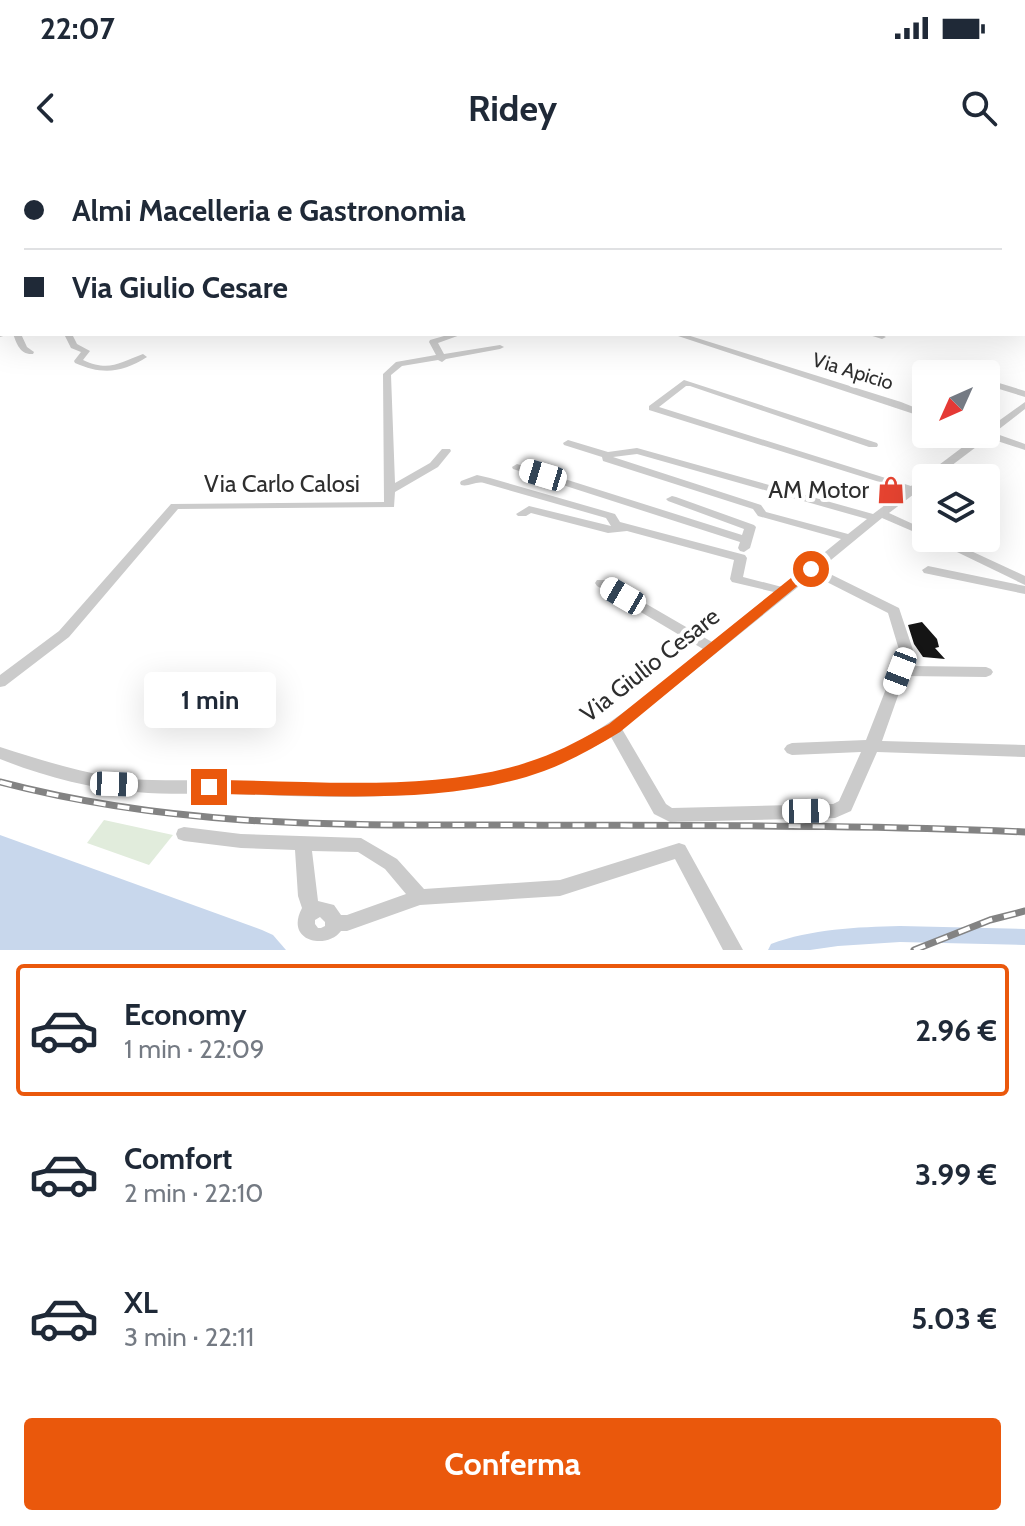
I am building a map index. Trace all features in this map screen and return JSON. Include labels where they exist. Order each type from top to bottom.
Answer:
[{"type":"street","points":[[18,336],[23,348],[30,352]]},
{"type":"street","points":[[69,336],[74,346],[86,351],[78,361],[110,372],[143,357]]},
{"type":"street","points":[[442,359],[433,342],[452,336]]},
{"type":"street","name":"Via Apicio","points":[[682,336],[912,410]]},
{"type":"street","points":[[874,336],[882,337]]},
{"type":"street","name":"Via Carlo Calosi","points":[[0,682],[64,634],[175,506],[390,505],[387,374],[399,364],[500,347]]},
{"type":"street","points":[[873,445],[691,384],[684,383],[652,408],[911,489]]},
{"type":"street","points":[[1000,386],[1025,394]]},
{"type":"street","name":"Via Giulio Cesare","points":[[1000,424],[1025,405]]},
{"type":"street","points":[[1000,438],[1025,447]]},
{"type":"street","points":[[568,443],[607,455],[637,451],[877,516],[912,529]]},
{"type":"street","name":"Via Giulio Cesare","points":[[0,753],[25,763],[114,784],[272,789],[410,788],[480,780],[538,766],[580,749],[614,728],[849,538],[968,448]]},
{"type":"street","points":[[390,490],[434,465],[446,451]]},
{"type":"street","points":[[607,455],[607,459],[757,507],[762,514],[849,538]]},
{"type":"street","points":[[517,467],[746,540]]},
{"type":"street","points":[[465,483],[477,478],[501,484],[611,516],[615,524],[741,558]]},
{"type":"street","points":[[672,499],[750,527],[736,579],[784,591]]},
{"type":"street","points":[[522,514],[529,509],[608,530],[628,528]]},
{"type":"street","points":[[964,552],[1025,581]]},
{"type":"street","points":[[614,728],[660,809],[670,815],[835,811],[845,806],[872,746],[907,653],[894,611],[811,569]]},
{"type":"street","points":[[928,570],[1025,590]]},
{"type":"street","points":[[601,583],[712,648]]},
{"type":"street","points":[[900,671],[986,672]]},
{"type":"street","points":[[792,749],[872,746],[1025,751]]},
{"type":"street","points":[[184,834],[303,845],[361,845],[391,864],[420,897]]},
{"type":"street","points":[[303,845],[307,896],[313,912],[305,924],[311,935],[326,935],[335,923],[347,923],[420,897],[560,888],[679,850],[733,950]]},
{"type":"green space","points":[[104,820],[173,835],[149,865],[87,843]]},
{"type":"water","points":[[0,835],[262,930],[273,935],[286,950],[0,950]]},
{"type":"building","points":[[922,622],[937,639],[939,647],[935,648],[945,659],[923,657],[914,644],[908,625]]},
{"type":"waterway","points":[[777,950],[807,942],[869,935],[1025,937]]},
{"type":"railway","points":[[0,782],[127,808],[251,820],[376,825],[830,827],[1025,832]]},
{"type":"railway","points":[[914,950],[990,920],[1025,911]]},
{"type":"place","name":"AM Motor","points":[[891,490]]},
{"type":"route","points":[[209,787],[410,788],[480,780],[538,766],[580,749],[614,728],[811,569]]}]
